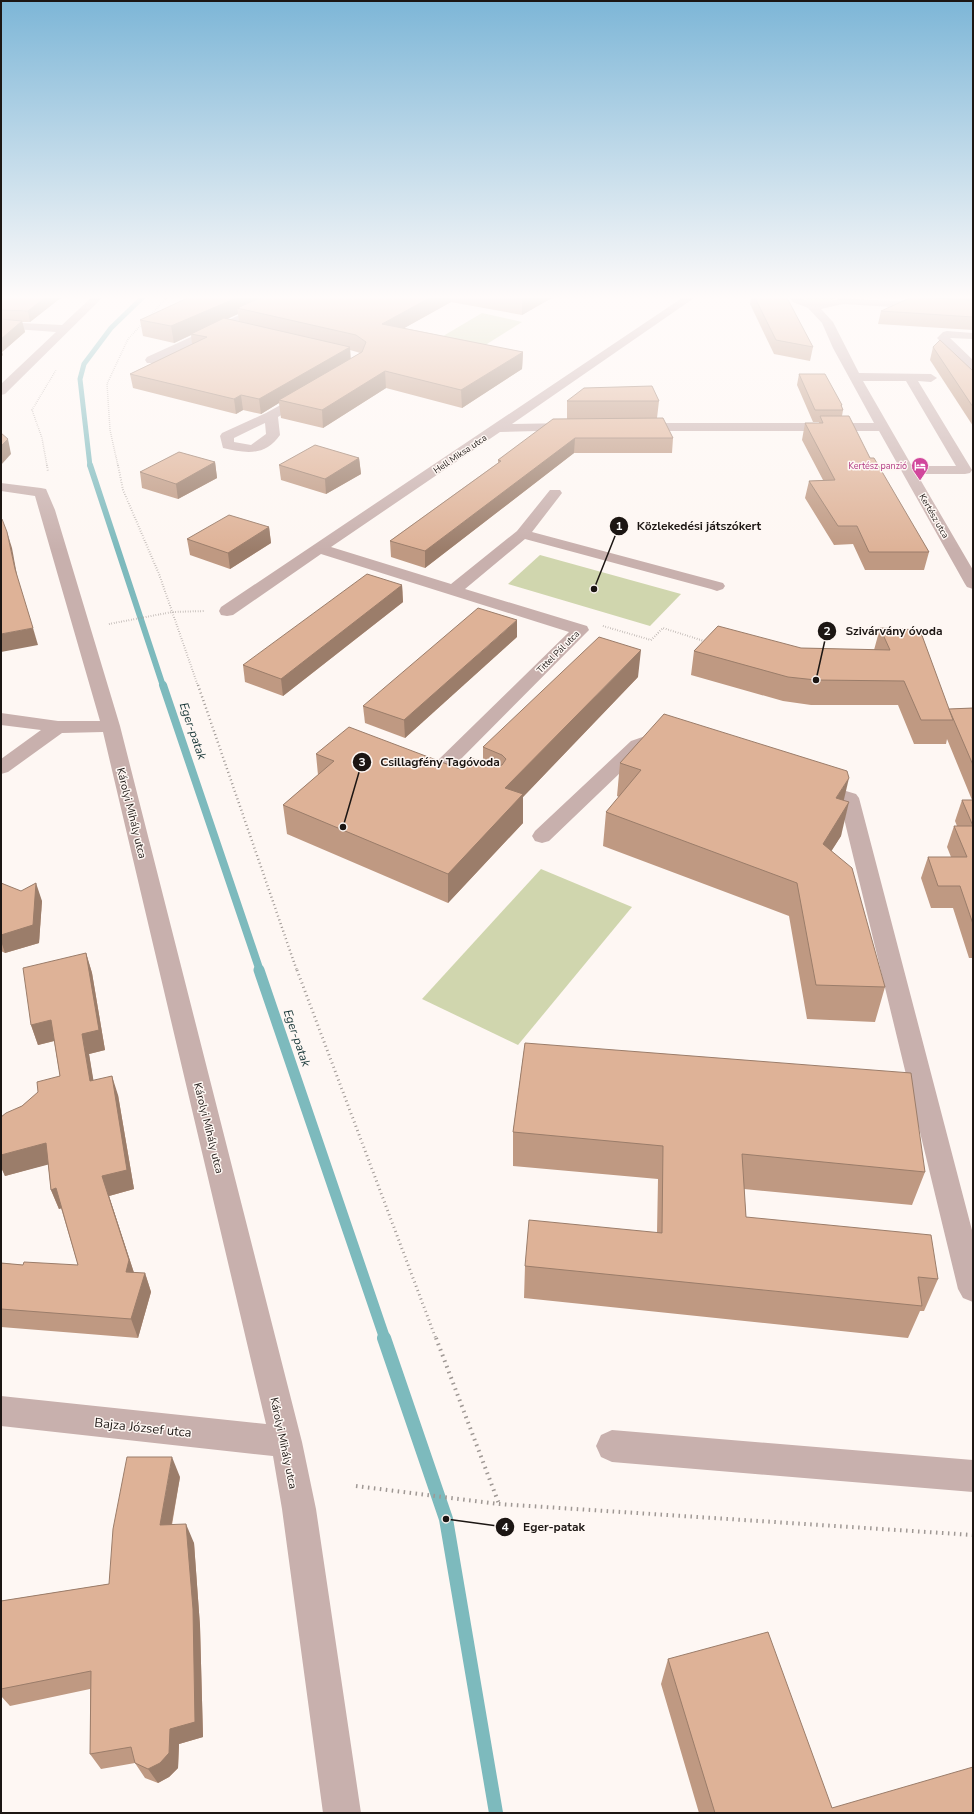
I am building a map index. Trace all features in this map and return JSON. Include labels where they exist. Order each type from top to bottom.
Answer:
[{"type":"street","points":[[1,391],[12,381]]},
{"type":"street","name":"Hell Miksa utca","points":[[227,611],[568,381]]},
{"type":"street","name":"Kertész utca","points":[[858,381],[973,584]]},
{"type":"street","points":[[912,381],[973,483]]},
{"type":"street","points":[[271,416],[318,388]]},
{"type":"street","points":[[498,428],[585,427]]},
{"type":"street","points":[[624,427],[883,427]]},
{"type":"street","points":[[908,470],[965,470]]},
{"type":"street","points":[[1,487],[41,492]]},
{"type":"street","name":"Károlyi Mihály utca","points":[[41,492],[48,510],[111,726],[286,1442],[300,1517],[342,1813]]},
{"type":"street","points":[[454,590],[522,534],[555,493]]},
{"type":"street","points":[[522,534],[717,586]]},
{"type":"street","name":"Tittel Pál utca","points":[[320,549],[581,630],[434,765],[461,776]]},
{"type":"street","points":[[1,719],[58,727],[111,726]]},
{"type":"street","points":[[1,768],[58,727]]},
{"type":"street","points":[[542,836],[638,745],[658,738],[674,742]]},
{"type":"street","points":[[796,781],[849,798],[973,1289]]},
{"type":"street","name":"Bajza József utca","points":[[1,1412],[286,1442]]},
{"type":"street","points":[[612,1446],[973,1476]]},
{"type":"path","points":[[41,492],[51,485],[42,438],[32,410],[50,381]]},
{"type":"path","points":[[108,381],[106,384],[110,430],[123,490],[159,574],[296,968],[499,1504]]},
{"type":"path","points":[[109,624],[172,612],[227,611]]},
{"type":"path","points":[[581,630],[589,621],[651,640],[663,628],[708,642]]},
{"type":"path","points":[[356,1486],[499,1504],[973,1535]]},
{"type":"green space","points":[[540,555],[681,594],[650,626],[508,584]]},
{"type":"green space","points":[[541,869],[632,907],[518,1045],[422,999]]},
{"type":"building","points":[[158,381],[291,381],[259,399],[241,395],[234,399]]},
{"type":"building","points":[[312,381],[369,381],[322,410],[279,400]]},
{"type":"building","points":[[424,381],[476,381],[461,390]]},
{"type":"building","points":[[802,381],[829,381],[842,405],[843,410],[815,410]]},
{"type":"building","points":[[955,381],[973,381],[973,407]]},
{"type":"building","points":[[652,386],[659,401],[567,401],[584,388]]},
{"type":"building","points":[[820,416],[849,416],[870,458],[874,458],[929,552],[869,552],[857,526],[838,526],[809,481],[835,480],[805,423],[823,423]]},
{"type":"building","points":[[663,418],[673,438],[575,438],[425,551],[390,541],[501,461],[498,460],[553,419]]},
{"type":"building","points":[[1,433],[8,439],[1,446]]},
{"type":"building","points":[[315,445],[359,458],[325,479],[279,465]]},
{"type":"building","points":[[179,452],[215,462],[176,484],[140,472]]},
{"type":"building","points":[[229,515],[269,527],[228,553],[187,539]]},
{"type":"building","points":[[1,519],[7,532],[15,569],[33,628],[1,634]]},
{"type":"building","points":[[367,574],[402,585],[281,679],[243,665]]},
{"type":"building","points":[[478,608],[517,620],[404,720],[363,706]]},
{"type":"building","points":[[718,626],[801,648],[890,650],[880,628],[920,630],[953,720],[921,720],[904,681],[816,680],[788,677],[694,651]]},
{"type":"building","points":[[599,637],[641,650],[505,788],[523,794],[448,874],[283,805],[334,761],[316,754],[349,727],[460,769],[471,758],[494,767],[502,765],[506,759],[502,755],[483,747]]},
{"type":"building","points":[[973,708],[973,765],[949,709]]},
{"type":"building","points":[[664,714],[847,771],[849,778],[836,798],[849,802],[823,844],[852,868],[885,987],[816,985],[797,883],[606,812],[641,770],[620,763]]},
{"type":"building","points":[[962,800],[973,800],[973,826]]},
{"type":"building","points":[[954,826],[973,826],[973,924],[960,886],[938,886],[928,857],[967,857]]},
{"type":"building","points":[[1,883],[21,891],[36,883],[33,925],[1,935]]},
{"type":"building","points":[[86,953],[99,1030],[82,1034],[90,1081],[112,1076],[127,1170],[102,1176],[129,1260],[126,1272],[145,1273],[131,1319],[1,1309],[1,1263],[23,1265],[24,1262],[78,1265],[56,1188],[51,1190],[46,1143],[1,1155],[1,1117],[6,1113],[22,1106],[38,1092],[37,1082],[60,1076],[51,1020],[31,1025],[23,968]]},
{"type":"building","points":[[525,1043],[911,1073],[925,1172],[742,1154],[746,1217],[931,1235],[938,1279],[918,1277],[922,1306],[525,1266],[529,1220],[662,1233],[663,1146],[513,1132]]},
{"type":"building","points":[[127,1457],[172,1457],[160,1525],[186,1524],[193,1609],[195,1722],[170,1729],[169,1753],[160,1763],[148,1769],[135,1763],[131,1747],[90,1754],[91,1671],[1,1689],[1,1601],[109,1584],[113,1529]]},
{"type":"building","points":[[768,1632],[832,1808],[973,1767],[973,1813],[715,1813],[668,1659]]},
{"type":"waterway","name":"Eger-patak","points":[[80,381],[90,466]]},
{"type":"waterway","name":"Eger-patak","points":[[90,465],[163,686]]},
{"type":"waterway","name":"Eger-patak","points":[[163,685],[260,971]]},
{"type":"waterway","name":"Eger-patak","points":[[259,970],[385,1339]]},
{"type":"waterway","name":"Eger-patak","points":[[384,1338],[446,1519],[496,1813]]},
{"type":"place","name":"Kertész panzió","points":[[920,481]]},
{"type":"place","name":"Közlekedési játszókert","points":[[594,589]]},
{"type":"place","name":"Szivárvány óvoda","points":[[816,680]]},
{"type":"place","name":"Csillagfény Tagóvoda","points":[[343,827]]},
{"type":"place","name":"Eger-patak","points":[[446,1519]]}]
